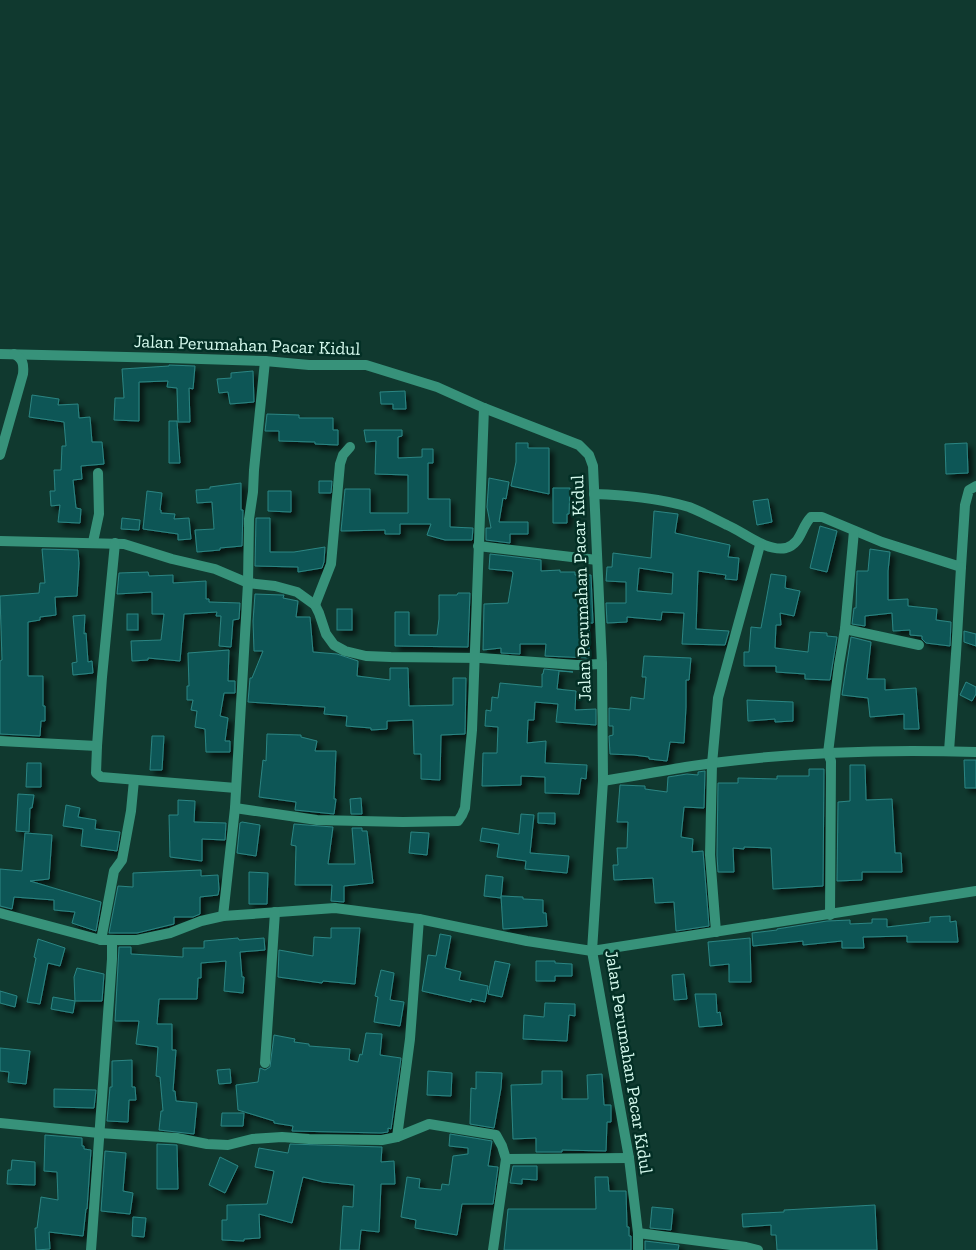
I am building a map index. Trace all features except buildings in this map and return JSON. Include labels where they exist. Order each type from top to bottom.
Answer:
[{"type":"street","name":"Jalan Perumahan Pacar Kidul","points":[[0,354],[309,365],[366,365],[438,387],[484,408],[579,445],[589,454],[593,466],[602,664],[603,782],[592,950],[629,1158],[638,1233],[638,1250]]},
{"type":"street","points":[[0,455],[23,374],[23,362],[14,354]]},
{"type":"street","points":[[223,916],[236,808],[248,583],[249,519],[265,362]]},
{"type":"street","points":[[236,808],[317,820],[458,821],[462,815],[465,808],[472,730],[484,408]]},
{"type":"street","points":[[314,605],[331,564],[340,464],[343,455],[350,447]]},
{"type":"street","points":[[93,542],[99,514],[98,473]]},
{"type":"street","points":[[949,751],[965,505],[969,490],[976,486]]},
{"type":"street","points":[[594,494],[640,496],[690,508],[742,531],[760,545],[781,549],[788,548],[797,542],[806,522],[811,517],[822,517],[882,542],[960,567]]},
{"type":"street","points":[[830,915],[829,805],[831,761],[828,753],[845,629],[854,531]]},
{"type":"street","points":[[0,541],[124,544],[172,559],[215,569],[248,583],[275,586],[297,592],[314,605],[320,613],[326,634],[334,646],[366,656],[475,658],[578,665],[602,664]]},
{"type":"street","points":[[115,543],[97,746],[96,766],[98,775],[101,777],[236,788]]},
{"type":"street","points":[[716,932],[710,855],[712,764],[718,698],[760,545]]},
{"type":"street","points":[[478,546],[597,560]]},
{"type":"street","points":[[845,629],[919,645]]},
{"type":"street","points":[[0,741],[97,746]]},
{"type":"street","points":[[603,782],[712,764],[828,753],[976,752]]},
{"type":"street","points":[[91,1250],[112,958],[106,940],[114,870],[122,860],[131,811],[134,780]]},
{"type":"street","points":[[0,913],[106,940],[137,940],[170,933],[201,921],[223,916],[335,908],[419,919],[527,941],[592,950],[830,915],[976,891]]},
{"type":"street","points":[[265,1063],[275,912]]},
{"type":"street","points":[[397,1137],[410,1039],[419,919]]},
{"type":"street","points":[[0,1123],[99,1133],[170,1137],[207,1144],[228,1145],[252,1139],[277,1137],[382,1140],[397,1137],[429,1124],[496,1135],[506,1159],[493,1250]]},
{"type":"street","points":[[506,1159],[629,1158]]},
{"type":"street","points":[[638,1233],[746,1246],[758,1250]]}]
